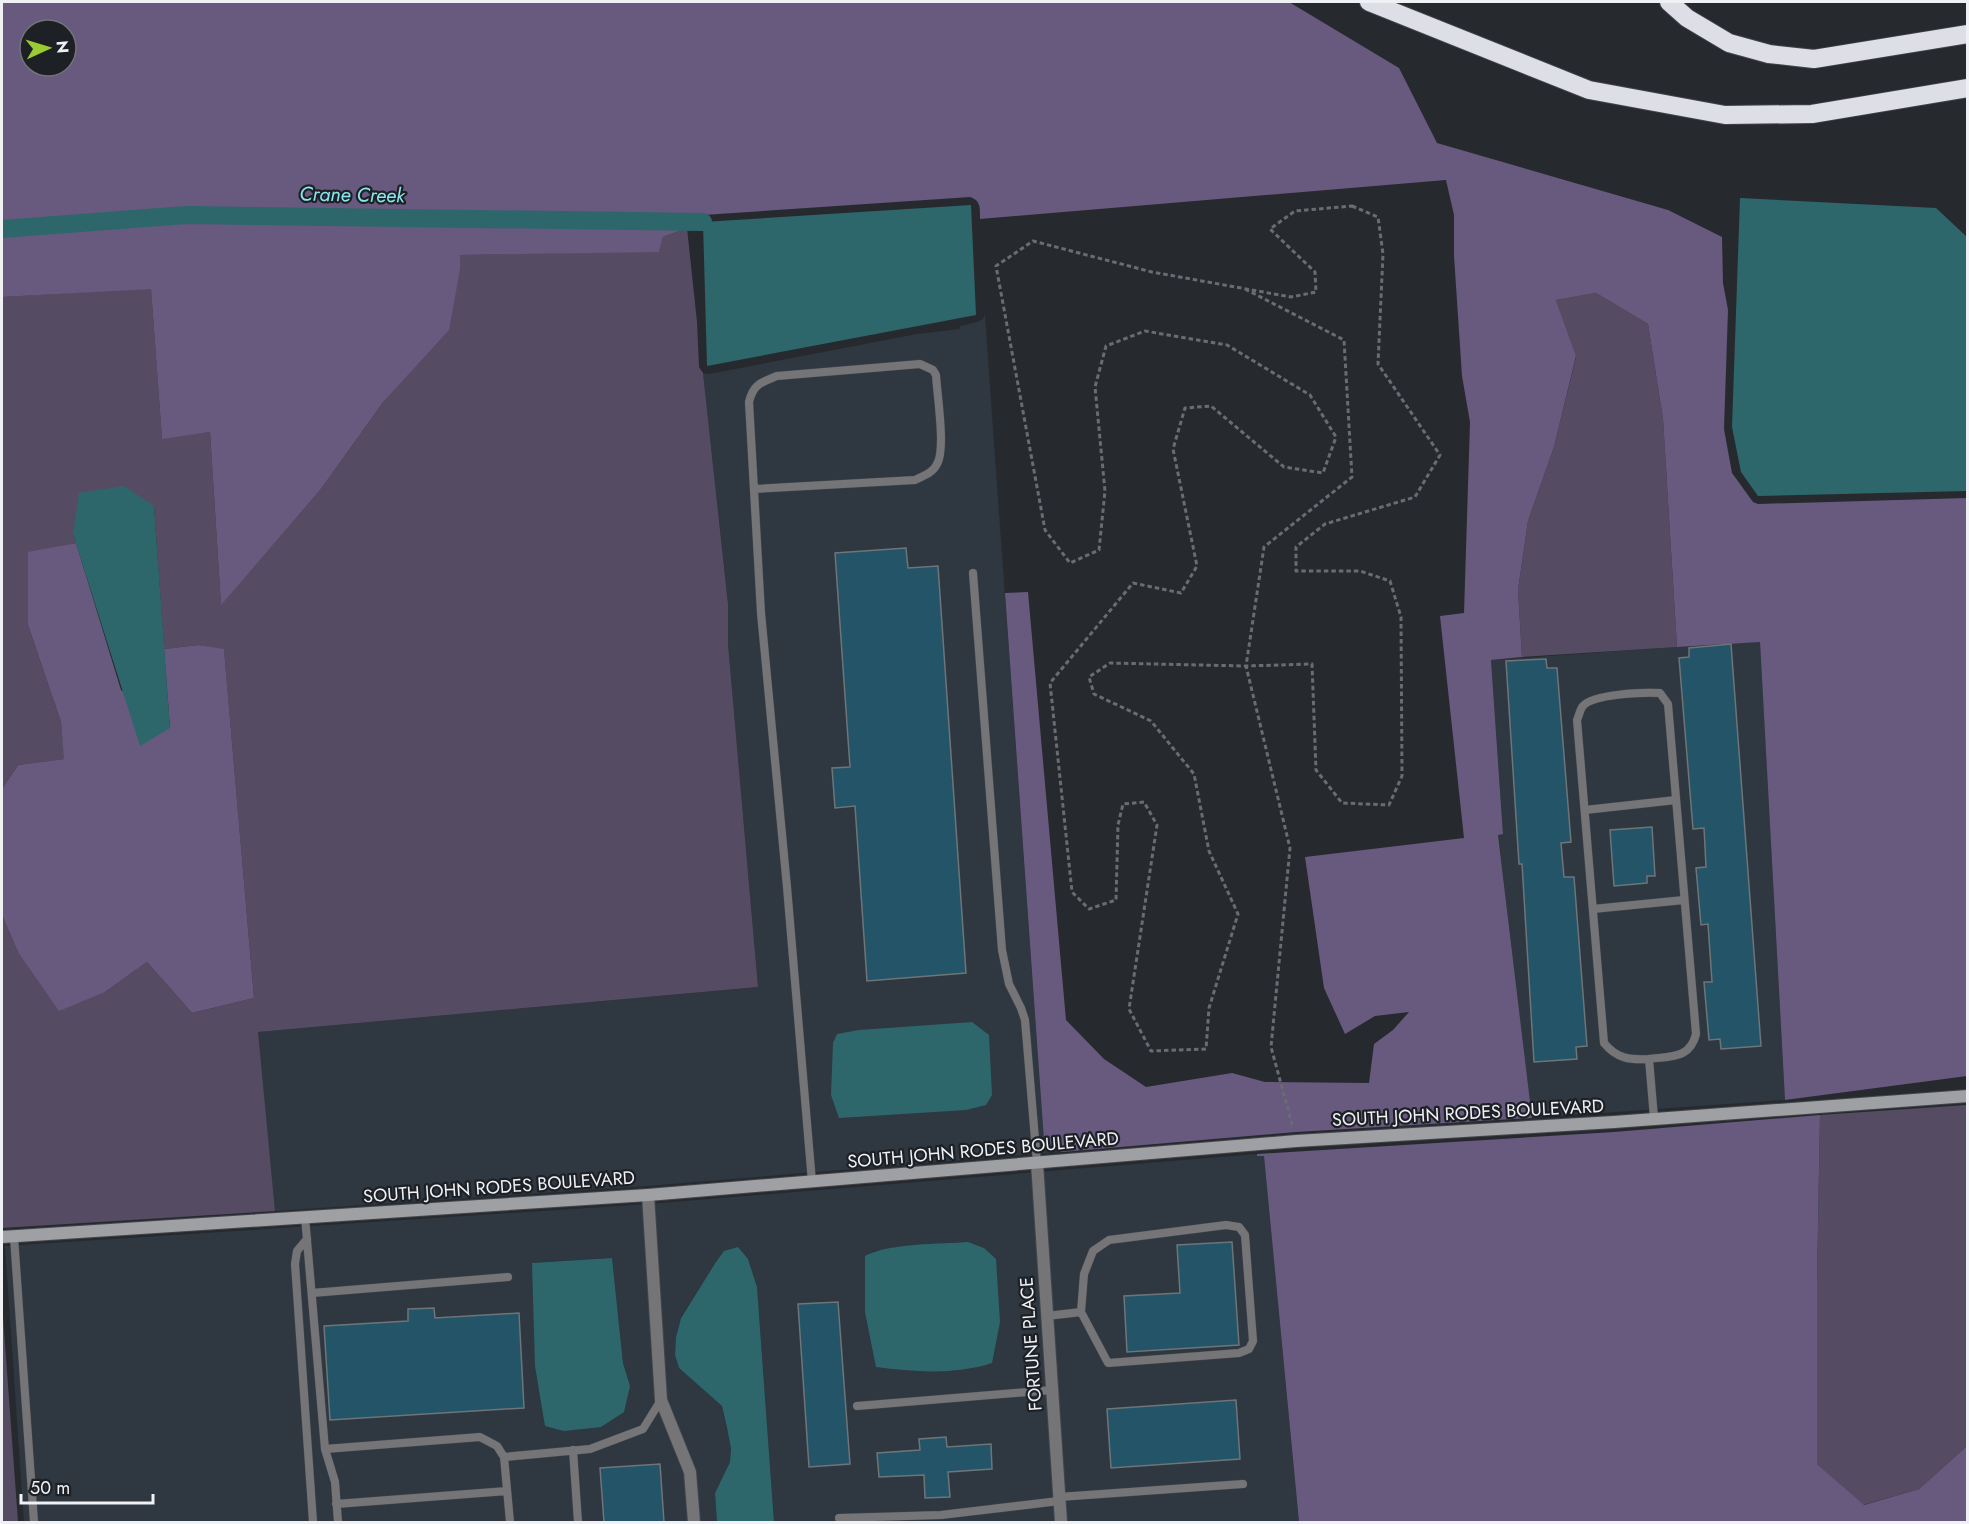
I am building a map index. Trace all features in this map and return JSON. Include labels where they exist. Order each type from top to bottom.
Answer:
[{"type":"highway","points":[[1370,2],[1589,90],[1725,115],[1812,114],[1968,88]]},
{"type":"highway","points":[[1669,2],[1687,18],[1729,43],[1769,54],[1814,59],[1968,34]]},
{"type":"main road","name":"SOUTH JOHN RODES BOULEVARD","points":[[8,1237],[648,1195],[1296,1142],[1968,1096]]},
{"type":"street","name":"FORTUNE PLACE","points":[[1037,1164],[1060,1522]]},
{"type":"street","points":[[648,1195],[661,1400],[690,1472],[694,1522]]},
{"type":"lane","points":[[754,489],[915,480],[928,474],[937,465],[941,448],[936,375],[933,370],[920,364],[777,376],[752,390],[749,402],[761,613],[788,887],[812,1182]]},
{"type":"lane","points":[[973,573],[1002,950],[1009,984],[1021,1008],[1024,1020],[1037,1164]]},
{"type":"lane","points":[[1647,692],[1660,693],[1668,704],[1676,800],[1696,1034],[1693,1045],[1685,1053],[1630,1060],[1618,1056],[1604,1043],[1578,720],[1583,706],[1594,699],[1647,692]]},
{"type":"lane","points":[[1585,810],[1676,800]]},
{"type":"lane","points":[[1593,909],[1684,900]]},
{"type":"lane","points":[[1649,1059],[1654,1118]]},
{"type":"lane","points":[[305,1218],[325,1449],[335,1482],[338,1522]]},
{"type":"lane","points":[[1226,1225],[1239,1227],[1245,1235],[1253,1341],[1249,1349],[1239,1353],[1108,1363],[1081,1312],[1084,1274],[1093,1251],[1109,1240],[1226,1225]]},
{"type":"lane","points":[[8,1237],[34,1522]]},
{"type":"lane","points":[[307,1239],[297,1251],[295,1264],[313,1522]]},
{"type":"lane","points":[[312,1293],[508,1277]]},
{"type":"lane","points":[[1047,1316],[1081,1312]]},
{"type":"lane","points":[[857,1406],[1052,1390]]},
{"type":"lane","points":[[504,1457],[590,1449],[643,1429],[661,1400]]},
{"type":"lane","points":[[325,1449],[480,1437],[497,1446],[504,1457],[510,1522]]},
{"type":"lane","points":[[573,1450],[578,1522]]},
{"type":"lane","points":[[839,1518],[941,1515],[1059,1499],[1243,1484]]},
{"type":"lane","points":[[336,1504],[507,1491]]},
{"type":"path","points":[[1352,206],[1378,217],[1383,254],[1378,364],[1440,455],[1415,497],[1325,524],[1296,547],[1296,571],[1360,571],[1390,581],[1401,617],[1402,777],[1389,805],[1342,803],[1316,770],[1312,664],[1246,666],[1110,663],[1089,677],[1094,694],[1151,722],[1194,774],[1209,851],[1238,914],[1209,1008],[1206,1049],[1151,1051],[1129,1009],[1157,825],[1144,802],[1123,804],[1118,825],[1116,900],[1089,909],[1072,892],[1050,683],[1133,584],[1181,593],[1197,566],[1173,449],[1185,408],[1211,406],[1284,467],[1323,473],[1336,437],[1310,394],[1227,345],[1145,331],[1106,346],[1095,387],[1105,491],[1099,550],[1070,563],[1045,530],[996,266],[1033,242],[1152,272],[1292,297],[1316,292],[1315,272],[1270,229],[1295,211],[1352,206]]},
{"type":"path","points":[[1241,288],[1344,340],[1352,477],[1264,547],[1246,666],[1290,848],[1271,1047],[1296,1142]]},
{"type":"shaded area","points":[[2,2],[1289,2],[1399,68],[1437,143],[1668,210],[1722,237],[1723,283],[1728,310],[1724,429],[1732,473],[1753,502],[1758,504],[1967,498],[1967,1076],[1785,1100],[1760,642],[1677,647],[1663,419],[1648,324],[1596,293],[1556,300],[1576,356],[1554,447],[1528,521],[1518,590],[1522,657],[1491,660],[1503,834],[1498,835],[1532,1118],[1296,1132],[1062,1152],[1044,1141],[1005,593],[1028,592],[1066,1020],[1104,1059],[1146,1087],[1232,1073],[1265,1082],[1369,1083],[1374,1044],[1393,1030],[1409,1012],[1375,1016],[1345,1034],[1324,988],[1305,857],[1464,838],[1440,616],[1464,613],[1470,422],[1462,376],[1454,256],[1454,215],[1446,180],[980,219],[978,203],[970,197],[703,215],[696,218],[695,228],[687,228],[663,237],[659,252],[460,255],[460,269],[449,330],[384,401],[321,489],[221,605],[210,432],[162,439],[151,289],[2,297]]},
{"type":"shaded area","points":[[687,228],[697,322],[699,367],[703,373],[728,604],[728,644],[758,987],[258,1032],[275,1211],[2,1228],[2,915],[18,952],[105,992],[147,962],[192,1013],[254,998],[224,650],[198,645],[164,649],[154,506],[73,534],[76,543],[28,553],[28,625],[61,722],[65,759],[18,765],[2,789],[2,297],[151,288],[162,438],[210,432],[221,604],[321,489],[384,401],[460,269],[459,255],[659,251],[663,237]]},
{"type":"shaded area","points":[[1596,293],[1648,324],[1663,419],[1677,647],[1522,657],[1518,590],[1528,521],[1554,447],[1576,357],[1556,300]]},
{"type":"shaded area","points":[[985,314],[1044,1141],[1062,1152],[647,1186],[275,1211],[257,1032],[758,987],[728,644],[728,603],[703,373],[709,374],[917,334],[960,329],[960,326],[983,319]],"holes":[[[972,1022],[966,1110],[944,1110],[927,1026]]]},
{"type":"shaded area","points":[[76,543],[121,690],[170,728],[164,649],[198,645],[224,649],[254,998],[192,1013],[147,962],[105,992],[59,1011],[18,952],[2,915],[2,789],[18,765],[64,759],[61,722],[28,625],[28,552]]},
{"type":"shaded area","points":[[1760,641],[1785,1100],[1532,1118],[1498,834],[1503,833],[1491,660]]},
{"type":"shaded area","points":[[1967,1105],[1967,1446],[1919,1489],[1863,1505],[1817,1464],[1820,1115]]},
{"type":"shaded area","points":[[1820,1115],[1817,1464],[1864,1505],[1919,1489],[1967,1446],[1967,1522],[1299,1522],[1264,1156],[1257,1156],[1257,1154],[1614,1132]]},
{"type":"shaded area","points":[[1264,1155],[1299,1522],[774,1522],[757,1287],[748,1259],[724,1251],[681,1317],[676,1337],[675,1355],[679,1368],[722,1406],[731,1449],[730,1462],[715,1493],[717,1522],[24,1522],[5,1246],[649,1204]],"holes":[[[968,1242],[984,1248],[872,1252],[905,1246]],[[612,1258],[623,1363],[630,1386],[532,1263]]]},
{"type":"shaded area","points":[[2,1303],[18,1522],[2,1522]]},
{"type":"water","points":[[1740,198],[1936,208],[1967,237],[1967,491],[1758,496],[1741,472],[1732,427]]},
{"type":"water","points":[[971,205],[976,315],[707,366],[703,222]]},
{"type":"water","points":[[124,486],[154,506],[170,728],[140,746],[73,534],[79,493]]},
{"type":"water","points":[[972,1022],[989,1035],[992,1095],[986,1105],[966,1110],[839,1118],[831,1095],[833,1043],[837,1034],[859,1030]]},
{"type":"water","points":[[968,1242],[984,1248],[996,1259],[1000,1322],[992,1363],[949,1371],[876,1367],[865,1312],[865,1256],[901,1246]]},
{"type":"water","points":[[738,1247],[748,1259],[757,1287],[774,1522],[717,1522],[715,1493],[730,1462],[731,1449],[722,1406],[679,1368],[675,1355],[676,1337],[681,1318],[724,1251]]},
{"type":"water","points":[[612,1258],[623,1363],[630,1386],[624,1412],[601,1427],[564,1431],[545,1426],[535,1366],[532,1263]]},
{"type":"building","points":[[906,548],[908,568],[938,566],[966,973],[867,981],[855,806],[835,808],[832,768],[850,767],[835,553]]},
{"type":"building","points":[[1731,644],[1761,1046],[1721,1049],[1720,1039],[1709,1040],[1704,982],[1712,982],[1708,924],[1701,925],[1696,868],[1706,867],[1704,828],[1693,829],[1679,658],[1689,657],[1689,648]]},
{"type":"building","points":[[1546,659],[1547,668],[1557,668],[1571,842],[1561,843],[1564,877],[1574,877],[1587,1046],[1576,1047],[1577,1059],[1534,1062],[1522,864],[1519,864],[1506,661]]},
{"type":"building","points":[[1652,827],[1655,876],[1647,876],[1647,883],[1614,886],[1610,830]]},
{"type":"building","points":[[1232,1242],[1239,1345],[1127,1352],[1124,1296],[1180,1293],[1177,1245]]},
{"type":"building","points":[[838,1302],[850,1464],[809,1467],[798,1304]]},
{"type":"building","points":[[434,1308],[435,1318],[519,1313],[524,1408],[330,1420],[324,1326],[408,1321],[408,1309]]},
{"type":"building","points":[[1236,1400],[1240,1459],[1111,1468],[1107,1409]]},
{"type":"building","points":[[946,1437],[947,1447],[991,1444],[992,1469],[948,1472],[950,1497],[925,1498],[924,1475],[879,1477],[877,1453],[920,1450],[919,1439]]},
{"type":"building","points":[[660,1464],[664,1522],[604,1522],[600,1468]]},
{"type":"waterway","name":"Crane Creek","points":[[2,229],[186,215],[703,222]]}]
